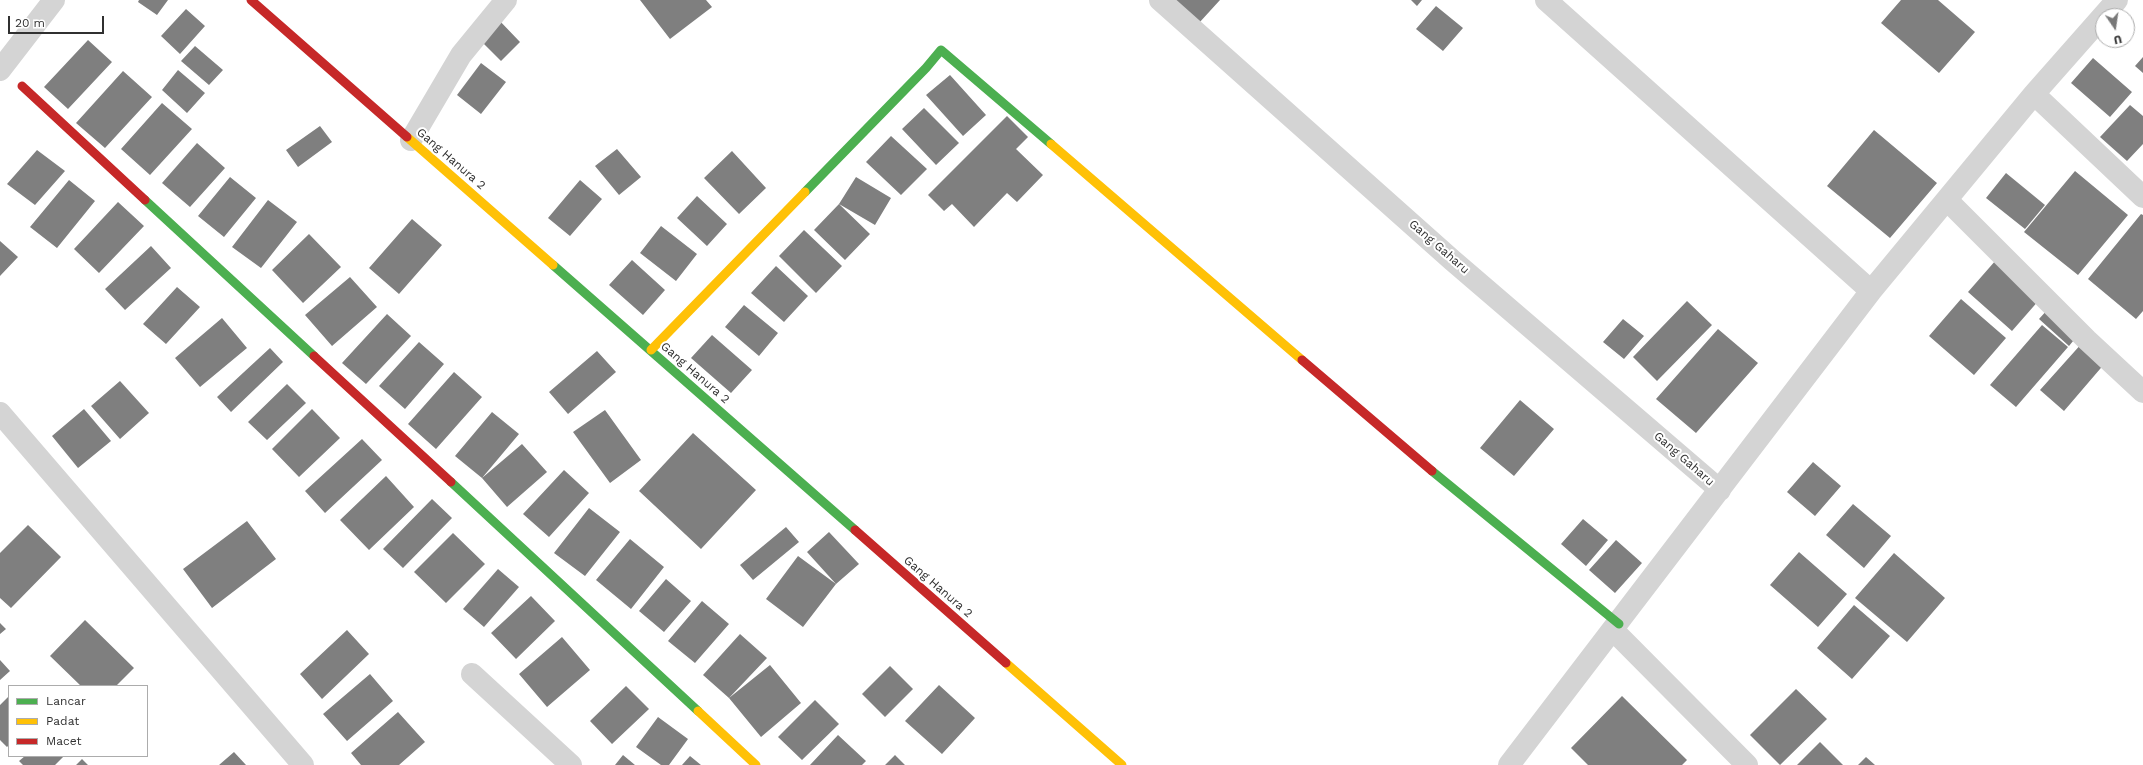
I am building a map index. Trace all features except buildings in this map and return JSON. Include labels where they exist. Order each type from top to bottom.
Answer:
[{"type":"street","points":[[0,70],[54,0]]},
{"type":"street","name":"Gang Hanura 2","points":[[252,0],[1122,765]]},
{"type":"street","points":[[411,140],[461,55],[506,0]]},
{"type":"street","name":"Gang Gaharu","points":[[1160,0],[1452,260],[1720,490]]},
{"type":"street","points":[[1546,0],[1871,291]]},
{"type":"street","points":[[1509,765],[1616,627],[1871,291],[2034,94],[2117,0]]},
{"type":"street","points":[[651,350],[926,68],[941,50],[1616,627],[1747,765]]},
{"type":"street","points":[[22,86],[756,765]]},
{"type":"street","points":[[2034,94],[2143,197]]},
{"type":"street","points":[[1947,200],[2088,340],[2143,392]]},
{"type":"street","points":[[0,413],[303,765]]},
{"type":"street","points":[[472,674],[571,765]]},
{"type":"traffic: fast","points":[[805,192],[926,68],[941,50],[1051,144]]},
{"type":"traffic: fast","points":[[145,200],[314,356]]},
{"type":"traffic: fast","points":[[553,265],[855,530]]},
{"type":"traffic: fast","points":[[1432,471],[1619,624]]},
{"type":"traffic: fast","points":[[451,482],[698,711]]},
{"type":"traffic: slow","points":[[407,137],[553,265]]},
{"type":"traffic: slow","points":[[1051,144],[1302,360]]},
{"type":"traffic: slow","points":[[651,350],[805,192]]},
{"type":"traffic: slow","points":[[1006,663],[1122,765]]},
{"type":"traffic: slow","points":[[698,711],[756,765]]},
{"type":"traffic: jam","points":[[251,0],[407,137]]},
{"type":"traffic: jam","points":[[22,86],[145,200]]},
{"type":"traffic: jam","points":[[314,356],[451,482]]},
{"type":"traffic: jam","points":[[1302,360],[1432,471]]},
{"type":"traffic: jam","points":[[855,530],[1006,663]]}]
